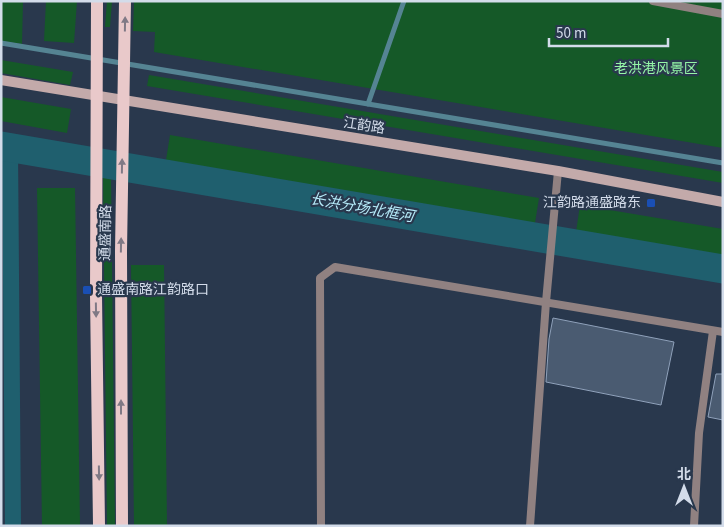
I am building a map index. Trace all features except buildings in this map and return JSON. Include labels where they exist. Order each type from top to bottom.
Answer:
[{"type":"main road","name":"通盛南路","points":[[96,1],[95,132],[99,526]]},
{"type":"main road","name":"通盛南路","points":[[122,526],[122,196],[125,1]]},
{"type":"street","name":"江韵路","points":[[1,80],[558,171],[723,202]]},
{"type":"lane","points":[[653,1],[723,14]]},
{"type":"lane","points":[[530,526],[546,302],[558,171]]},
{"type":"lane","points":[[321,526],[320,278],[335,267],[723,332]]},
{"type":"lane","points":[[694,526],[699,433],[712,331]]},
{"type":"green space","points":[[1,1],[23,1],[22,44],[1,41]]},
{"type":"green space","points":[[46,1],[77,1],[74,43],[44,41]]},
{"type":"green space","points":[[107,1],[112,1],[110,27],[105,27]]},
{"type":"green space","name":"老洪港风景区","points":[[134,1],[723,1],[723,148],[154,52],[155,32],[133,31]]},
{"type":"green space","points":[[1,60],[73,72],[70,85],[1,73]]},
{"type":"green space","points":[[149,75],[723,172],[723,183],[147,86]]},
{"type":"green space","points":[[1,97],[71,109],[67,133],[1,121]]},
{"type":"green space","points":[[170,135],[539,198],[535,223],[166,160]]},
{"type":"green space","points":[[103,177],[111,177],[115,526],[107,526]]},
{"type":"green space","points":[[37,188],[75,188],[80,526],[42,526]]},
{"type":"green space","points":[[580,205],[723,229],[723,257],[576,232]]},
{"type":"green space","points":[[131,265],[164,265],[167,526],[134,526]]},
{"type":"waterway","points":[[368,104],[404,1]]},
{"type":"waterway","points":[[1,43],[723,163]]},
{"type":"waterway","name":"长洪分场北框河","points":[[1,146],[723,269]]},
{"type":"waterway","points":[[10,148],[13,526]]},
{"type":"place","name":"江韵路通盛路东","points":[[651,203]]},
{"type":"place","name":"通盛南路江韵路口","points":[[87,290]]}]
